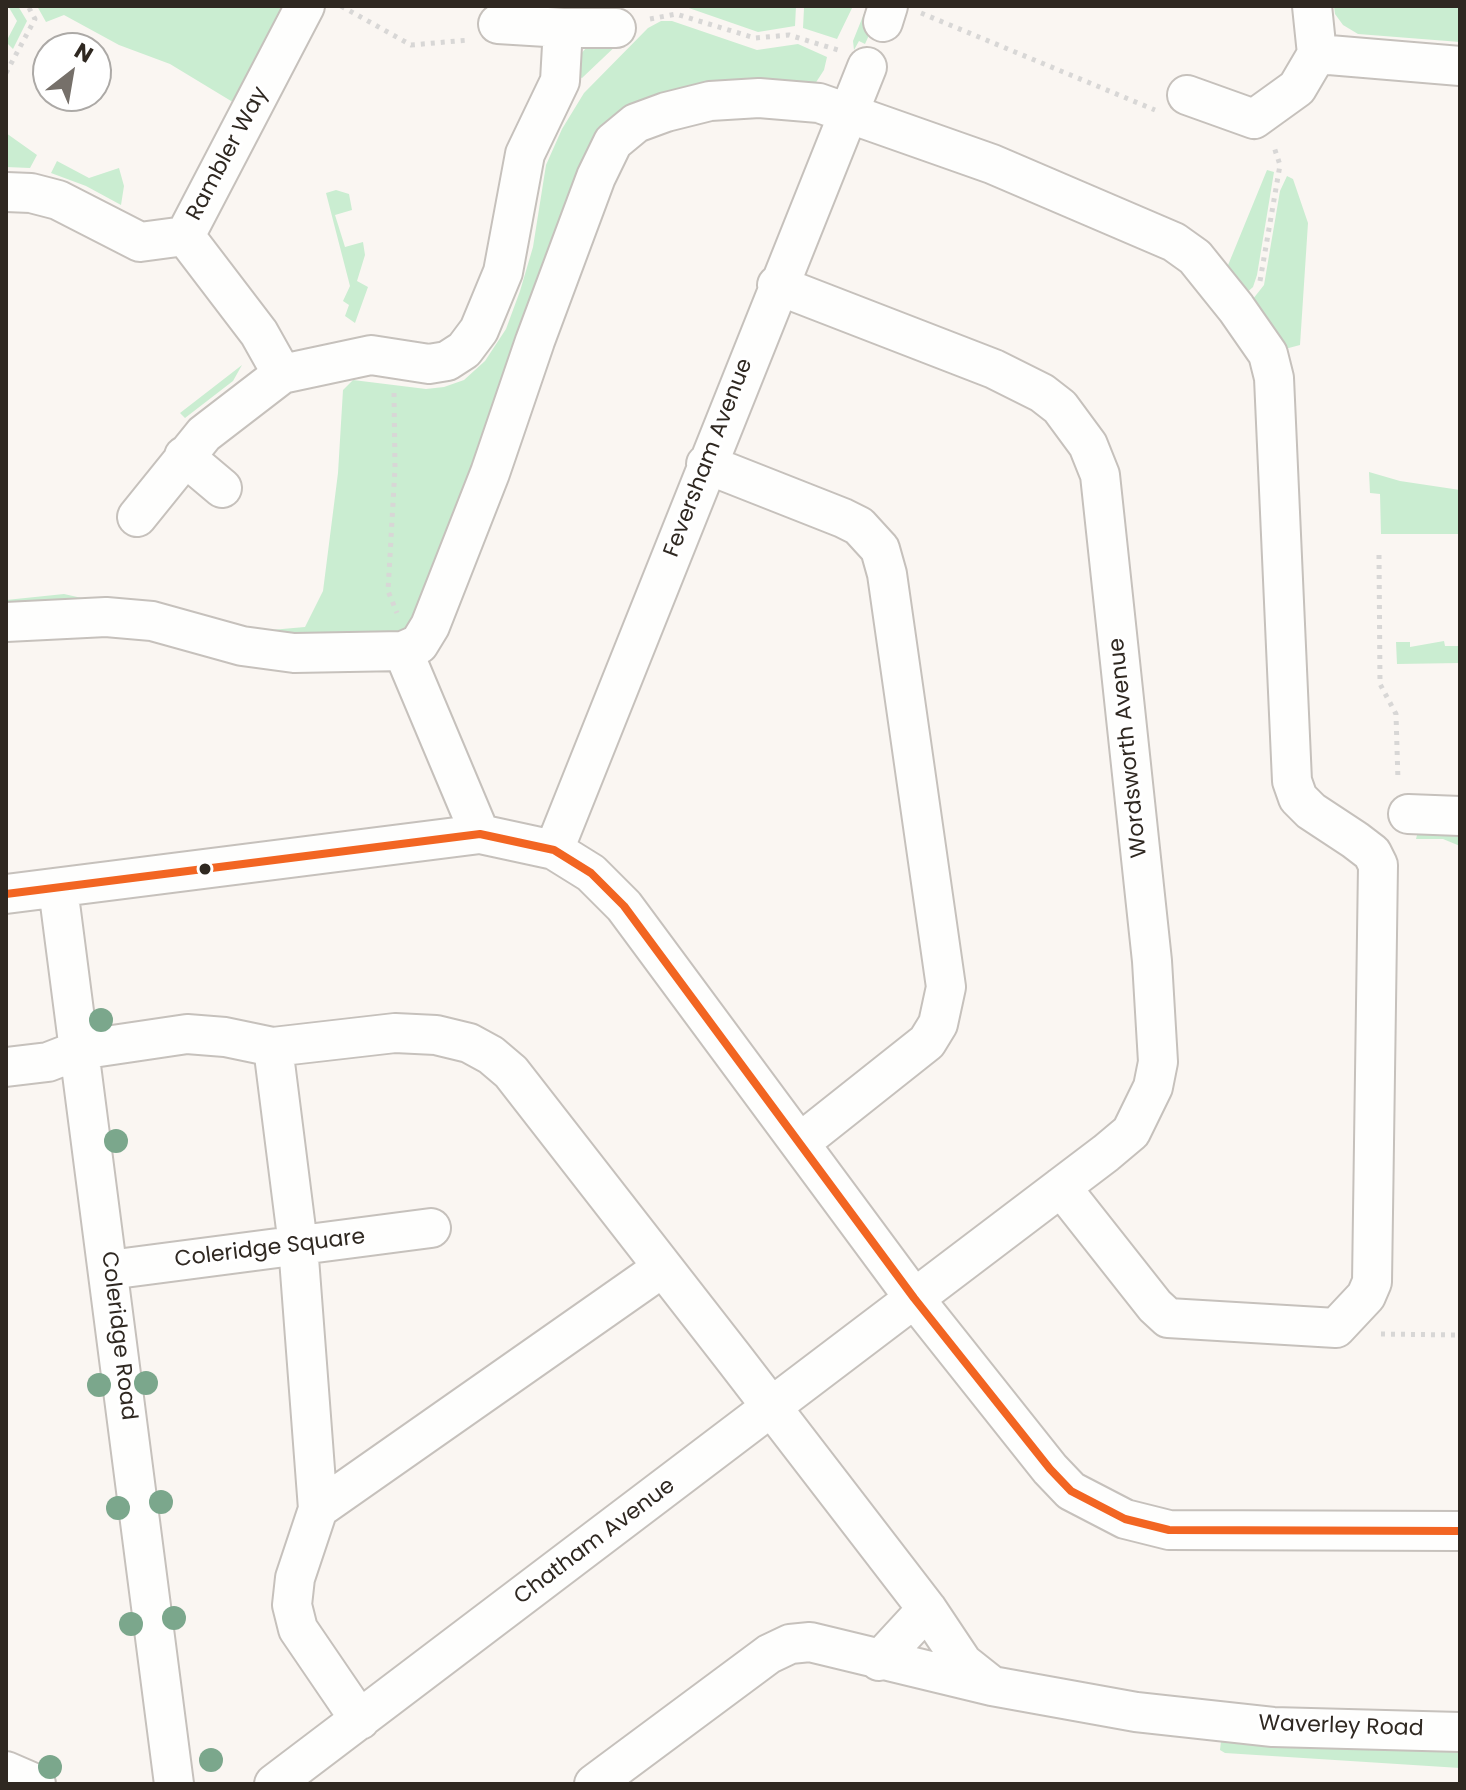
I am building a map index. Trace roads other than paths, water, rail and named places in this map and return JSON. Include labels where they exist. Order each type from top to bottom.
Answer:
[{"type":"street","name":"Rambler Way","points":[[282,374],[259,333],[185,236],[305,6]]},
{"type":"street","points":[[1187,95],[1254,119],[1297,88],[1317,54],[1312,6]]},
{"type":"street","points":[[498,24],[616,28]]},
{"type":"street","points":[[137,517],[204,434],[282,374],[346,358],[389,357],[429,364],[447,361],[464,350],[479,330],[503,272],[525,154],[560,81],[563,28]]},
{"type":"street","points":[[1317,54],[1460,66]]},
{"type":"street","name":"Feversham Avenue","points":[[554,850],[777,285],[867,67]]},
{"type":"street","points":[[6,622],[106,617],[152,621],[242,646],[294,653],[403,651],[419,644],[430,626],[490,473],[565,257],[613,142],[636,123],[710,101],[772,99],[814,102],[849,111],[992,164],[1174,242],[1195,257],[1236,308],[1268,354],[1274,378],[1292,781],[1298,798],[1311,811],[1372,853],[1378,865],[1372,1282],[1366,1296],[1336,1328],[1168,1318],[1155,1306],[1061,1187]]},
{"type":"street","points":[[6,192],[31,193],[58,200],[140,242],[185,236]]},
{"type":"street","name":"Wordsworth Avenue","points":[[777,285],[994,369],[1042,393],[1075,424],[1088,445],[1100,475],[1152,961],[1158,1062],[1153,1087],[1131,1132],[914,1298]]},
{"type":"street","points":[[184,456],[222,488]]},
{"type":"street","points":[[706,464],[843,518],[859,526],[880,549],[887,574],[946,987],[938,1024],[927,1042],[801,1142]]},
{"type":"street","points":[[403,651],[480,834]]},
{"type":"street","points":[[1408,814],[1460,816]]},
{"type":"street","points":[[6,894],[480,834],[554,850],[608,886],[914,1298],[1050,1469],[1071,1491],[1125,1519],[1169,1530],[1460,1531]]},
{"type":"street","name":"Coleridge Road","points":[[58,888],[174,1784]]},
{"type":"street","points":[[6,1067],[48,1062],[79,1050],[187,1034],[225,1037],[273,1047],[395,1033],[458,1040],[491,1055],[511,1072],[772,1407],[927,1609],[963,1663],[992,1686]]},
{"type":"street","points":[[273,1047],[298,1245],[318,1509],[295,1578],[292,1605],[298,1629],[360,1720]]},
{"type":"street","name":"Coleridge Square","points":[[109,1270],[431,1228]]},
{"type":"street","points":[[318,1509],[662,1268]]},
{"type":"street","name":"Chatham Avenue","points":[[274,1784],[914,1298]]},
{"type":"street","points":[[879,1661],[927,1609]]},
{"type":"street","name":"Waverley Road","points":[[594,1784],[769,1654],[790,1644],[810,1642],[879,1661],[1107,1708],[1273,1727],[1460,1732]]},
{"type":"street","points":[[6,1771],[36,1784]]}]
